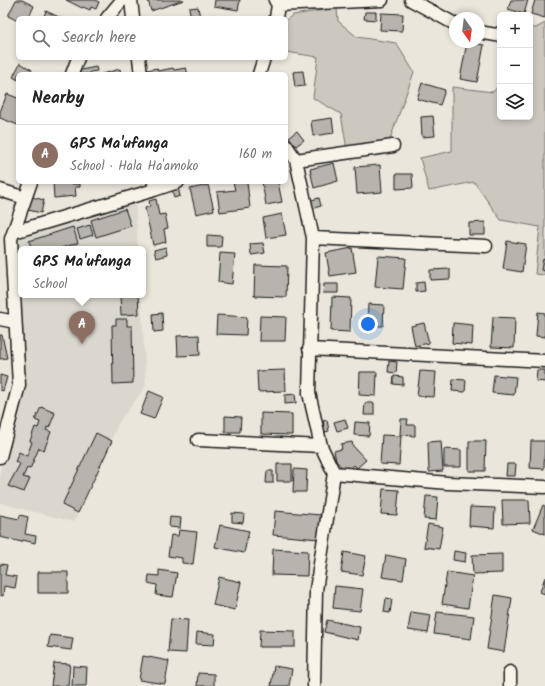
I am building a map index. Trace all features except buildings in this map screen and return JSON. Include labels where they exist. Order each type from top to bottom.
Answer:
[{"type":"street","points":[[109,16],[122,0]]},
{"type":"street","points":[[130,0],[133,16]]},
{"type":"street","points":[[276,16],[276,3],[382,0]]},
{"type":"street","points":[[411,0],[449,21]]},
{"type":"street","points":[[485,33],[497,34]]},
{"type":"street","points":[[73,72],[77,60]]},
{"type":"street","points":[[139,60],[141,72]]},
{"type":"street","points":[[260,72],[263,60]]},
{"type":"street","points":[[296,160],[392,146]]},
{"type":"street","points":[[288,149],[296,160],[313,238],[309,393],[321,446],[334,473],[316,590],[314,686]]},
{"type":"street","points":[[0,457],[4,423],[18,385],[11,239],[30,184]]},
{"type":"street","points":[[14,232],[154,186],[166,184]]},
{"type":"street","points":[[0,190],[25,198]]},
{"type":"street","points":[[313,238],[486,246]]},
{"type":"street","points":[[0,319],[15,322]]},
{"type":"street","points":[[309,349],[545,361]]},
{"type":"street","points":[[198,440],[321,446]]},
{"type":"street","points":[[334,473],[448,483],[545,488]]},
{"type":"street","points":[[510,672],[510,686]]},
{"type":"shaded area","points":[[337,8],[338,21],[357,37],[396,43],[414,72],[389,142],[347,150],[341,114],[313,98],[318,57],[288,52],[288,19],[293,15]]},
{"type":"shaded area","points":[[545,23],[545,275],[535,274],[540,227],[501,220],[474,182],[429,191],[420,158],[452,151],[452,87],[493,92],[497,87],[497,120],[533,120],[533,28]]},
{"type":"shaded area","points":[[135,200],[138,246],[18,246],[18,298],[141,298],[146,386],[119,422],[74,522],[0,503],[0,471],[21,395],[16,244],[23,236]]},
{"type":"place","name":"GPS Ma'ufanga","points":[[82,344]]}]
